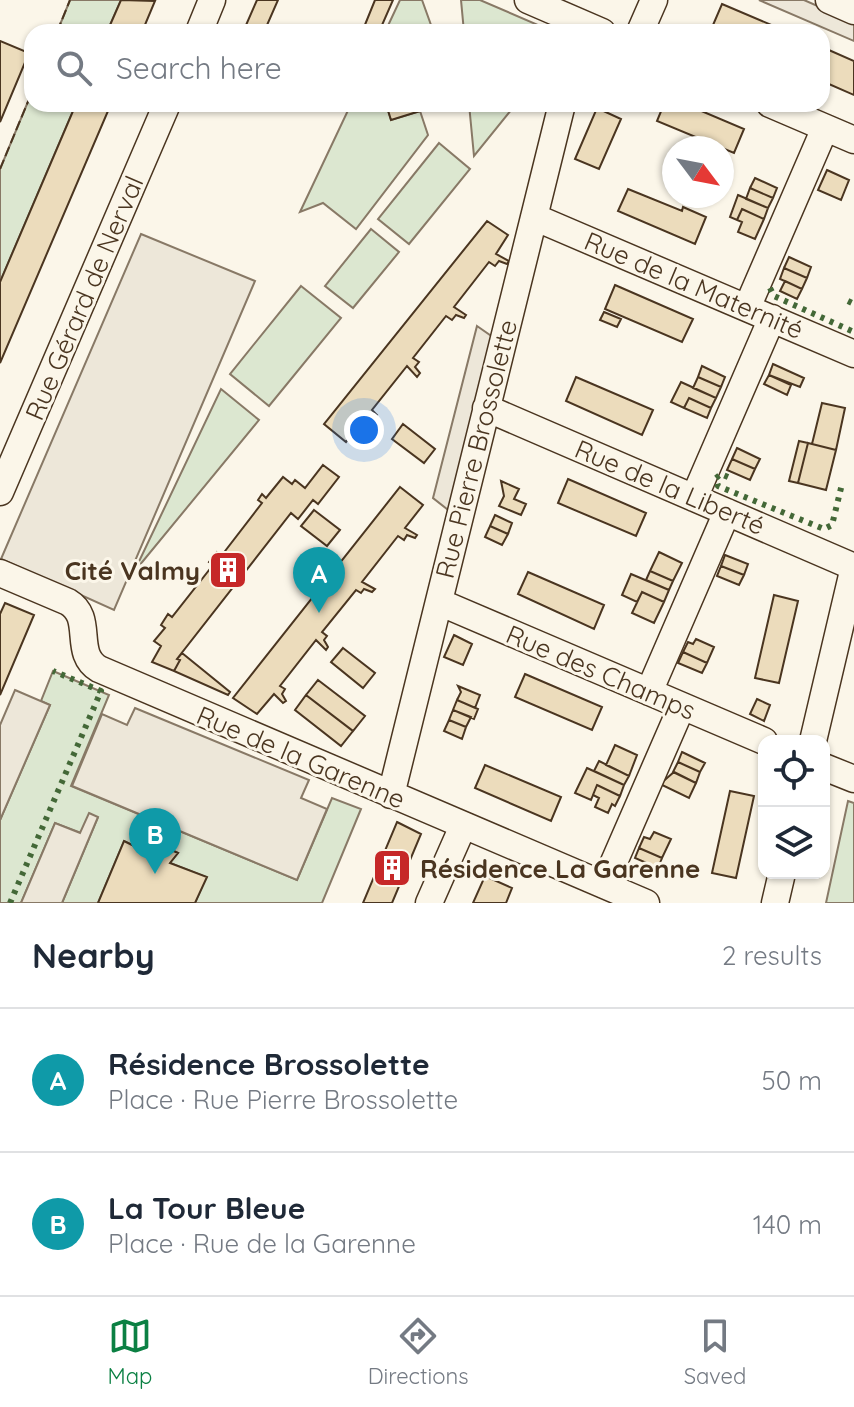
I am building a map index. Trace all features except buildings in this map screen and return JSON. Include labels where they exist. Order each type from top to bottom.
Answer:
[{"type":"street","points":[[528,0],[578,24]]},
{"type":"street","points":[[644,24],[654,0]]},
{"type":"street","points":[[830,0],[854,11]]},
{"type":"street","points":[[201,24],[207,2]]},
{"type":"street","name":"Rue Gérard de Nerval","points":[[0,492],[164,112]]},
{"type":"street","name":"Rue Pierre Brossolette","points":[[391,795],[560,112]]},
{"type":"street","points":[[788,112],[854,140]]},
{"type":"street","points":[[747,308],[825,128]]},
{"type":"street","name":"Rue de la Maternité","points":[[534,217],[854,354]]},
{"type":"street","points":[[694,498],[772,318]]},
{"type":"street","name":"Rue de la Liberté","points":[[486,408],[854,567]]},
{"type":"street","points":[[649,692],[727,512]]},
{"type":"street","points":[[814,735],[854,567]]},
{"type":"street","name":"Rue de la Garenne","points":[[0,573],[78,609],[82,619],[84,651],[91,665],[646,903]]},
{"type":"street","name":"Rue des Champs","points":[[439,602],[758,738]]},
{"type":"street","points":[[604,885],[682,706]]},
{"type":"street","points":[[429,903],[463,826]]},
{"type":"street","points":[[775,903],[781,879]]},
{"type":"green space","points":[[70,0],[121,0],[110,24],[60,24]]},
{"type":"green space","points":[[400,0],[422,0],[431,24],[389,24]]},
{"type":"green space","points":[[461,0],[480,0],[536,24],[463,24]]},
{"type":"green space","points":[[24,111],[73,112],[0,282],[0,169]]},
{"type":"green space","points":[[347,112],[388,112],[391,120],[420,112],[428,135],[356,229],[323,203],[300,212]]},
{"type":"green space","points":[[470,112],[510,112],[474,156]]},
{"type":"green space","points":[[439,143],[470,169],[409,244],[378,219]]},
{"type":"green space","points":[[371,229],[399,252],[353,308],[325,286]]},
{"type":"green space","points":[[301,286],[341,318],[269,406],[230,374]]},
{"type":"green space","points":[[221,389],[259,420],[134,572]]},
{"type":"green space","points":[[53,671],[109,695],[71,786],[297,880],[332,798],[361,809],[322,903],[195,903],[206,877],[170,863],[178,853],[160,845],[160,859],[124,841],[98,903],[62,903],[98,817],[81,833],[55,823],[21,903],[0,903],[0,820],[50,705],[41,701]]},
{"type":"green space","points":[[848,801],[854,803],[854,903],[826,903]]},
{"type":"shaded area","points":[[759,0],[804,0],[854,22],[854,41],[830,31],[830,24],[815,24]]},
{"type":"shaded area","points":[[141,234],[255,281],[114,610],[1,559]]},
{"type":"shaded area","points":[[477,326],[497,340],[452,513],[433,498]]},
{"type":"shaded area","points":[[15,690],[50,705],[0,820],[0,725]]},
{"type":"shaded area","points":[[135,708],[309,780],[301,798],[327,809],[297,880],[72,786],[102,714],[127,725]]},
{"type":"shaded area","points":[[89,813],[98,817],[62,903],[21,903],[55,823],[80,833]]},
{"type":"hedge","points":[[770,288],[774,296],[854,332]]},
{"type":"hedge","points":[[848,301],[854,304]]},
{"type":"hedge","points":[[728,477],[721,474],[716,478],[718,486],[824,529],[832,525],[842,484]]},
{"type":"hedge","points":[[10,903],[101,691],[53,671]]},
{"type":"fence","points":[[60,24],[70,0]]},
{"type":"fence","points":[[0,169],[24,111]]},
{"type":"place","name":"Cité Valmy","points":[[228,570]]},
{"type":"place","name":"Résidence Brossolette","points":[[319,613]]},
{"type":"place","name":"Résidence La Garenne","points":[[392,868]]},
{"type":"place","name":"La Tour Bleue","points":[[155,874]]}]
